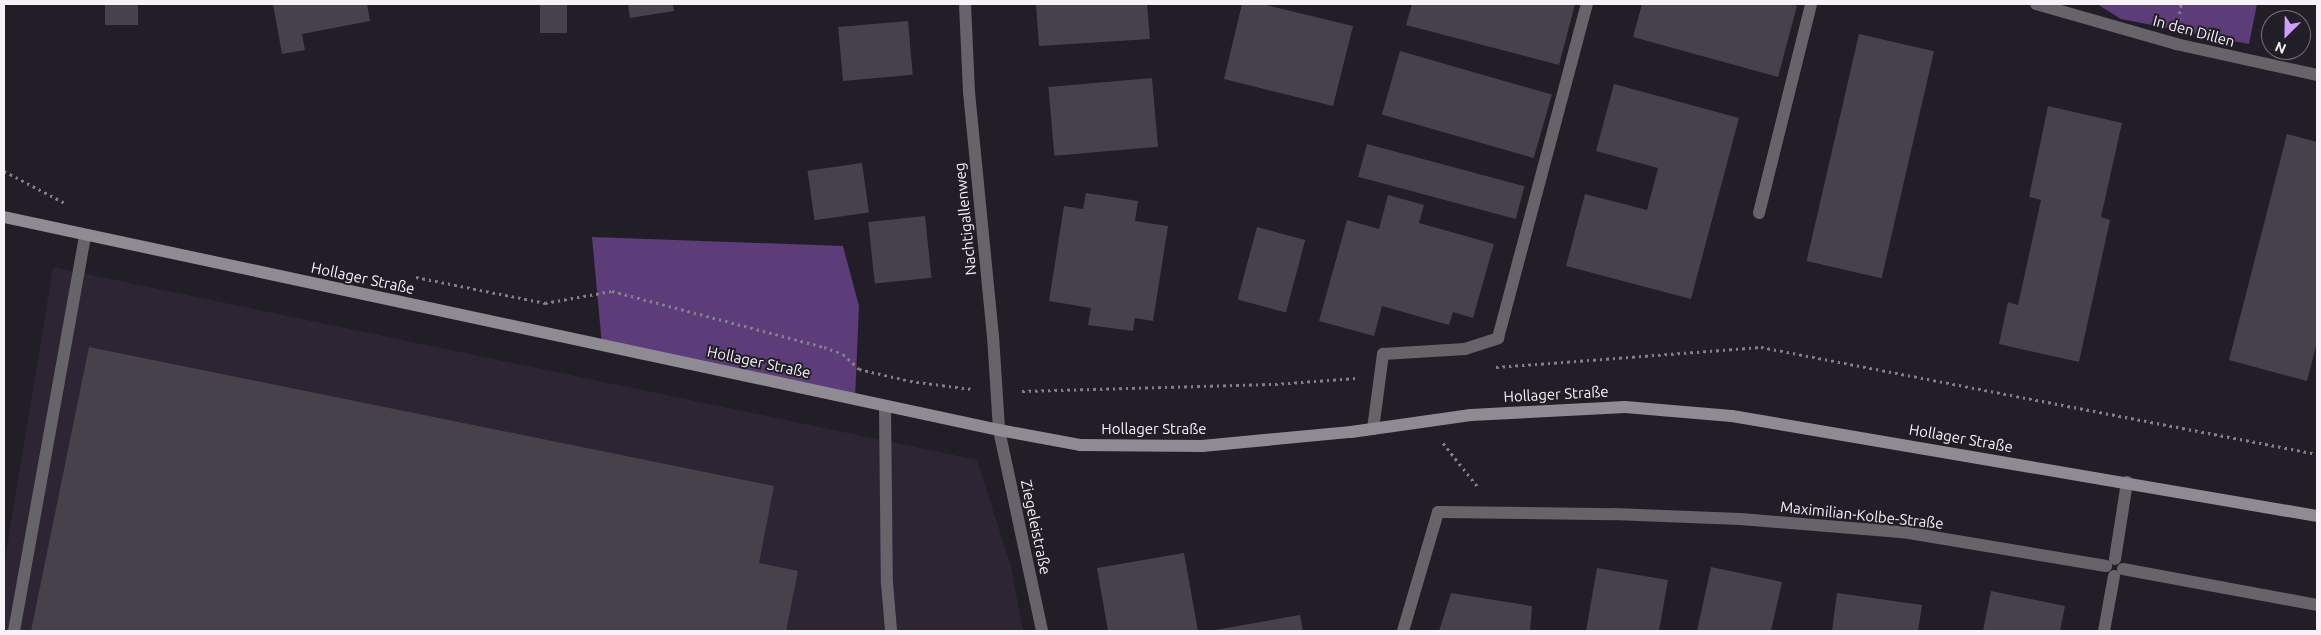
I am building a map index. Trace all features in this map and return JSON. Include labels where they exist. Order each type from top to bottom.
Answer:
[{"type":"main road","name":"Hollager Straße","points":[[4,217],[885,406],[1080,445],[1202,446],[1373,429],[1436,420],[1625,407],[1750,419],[2317,516]]},
{"type":"street","name":"Nachtigallenweg","points":[[965,4],[968,92],[999,430]]},
{"type":"street","points":[[1373,429],[1383,354],[1464,349],[1498,338],[1587,4]]},
{"type":"street","points":[[1759,213],[1812,4]]},
{"type":"street","name":"In den Dillen","points":[[2036,4],[2176,44],[2317,75]]},
{"type":"street","points":[[14,631],[86,234]]},
{"type":"street","points":[[885,406],[887,582],[891,631]]},
{"type":"street","name":"Ziegeleistraße","points":[[999,430],[1042,631]]},
{"type":"street","points":[[2104,631],[2127,482]]},
{"type":"street","name":"Maximilian-Kolbe-Straße","points":[[1403,631],[1438,512],[1612,514],[1740,519],[1903,532],[2317,605]]},
{"type":"path","points":[[4,171],[72,206]]},
{"type":"path","points":[[410,276],[545,303],[612,291],[824,347],[843,354],[859,368],[910,380],[996,392],[1275,384],[1380,376]]},
{"type":"path","points":[[1488,368],[1762,347],[2317,454]]},
{"type":"path","points":[[1436,420],[1444,446],[1500,512]]},
{"type":"shaded area","points":[[2097,4],[2257,4],[2249,44],[2121,19]]},
{"type":"shaded area","points":[[592,237],[843,246],[859,306],[855,399],[602,345]]},
{"type":"shaded area","points":[[53,267],[977,460],[1011,567],[1023,631],[4,631],[4,566]]},
{"type":"building","points":[[105,4],[138,4],[138,25],[105,25]]},
{"type":"building","points":[[273,4],[367,4],[370,21],[302,34],[305,50],[282,54]]},
{"type":"building","points":[[540,4],[567,4],[567,33],[540,33]]},
{"type":"building","points":[[628,4],[673,4],[674,11],[630,18]]},
{"type":"building","points":[[1036,4],[1147,4],[1150,39],[1039,46]]},
{"type":"building","points":[[1242,4],[1262,4],[1353,26],[1333,106],[1224,79]]},
{"type":"building","points":[[1412,4],[1575,4],[1559,65],[1406,25]]},
{"type":"building","points":[[1642,4],[1788,4],[1797,6],[1778,77],[1633,37]]},
{"type":"building","points":[[908,21],[913,75],[843,81],[838,27]]},
{"type":"building","points":[[1859,34],[1934,51],[1882,278],[1807,261]]},
{"type":"building","points":[[1400,51],[1552,95],[1534,158],[1382,114]]},
{"type":"building","points":[[1152,78],[1158,147],[1054,156],[1048,87]]},
{"type":"building","points":[[1614,84],[1739,118],[1691,299],[1566,266],[1585,194],[1647,210],[1658,168],[1596,151]]},
{"type":"building","points":[[2048,106],[2122,123],[2101,217],[2110,220],[2079,362],[1999,344],[2008,302],[2018,305],[2041,200],[2029,197]]},
{"type":"building","points":[[2287,134],[2317,142],[2317,342],[2307,381],[2229,360]]},
{"type":"building","points":[[1367,144],[1524,186],[1516,219],[1358,177]]},
{"type":"building","points":[[862,163],[869,213],[814,220],[808,171]]},
{"type":"building","points":[[1086,193],[1138,201],[1135,221],[1168,226],[1153,321],[1135,318],[1133,331],[1088,325],[1091,308],[1049,301],[1064,206],[1083,209]]},
{"type":"building","points":[[1388,195],[1424,205],[1419,223],[1494,244],[1473,318],[1453,312],[1449,325],[1382,306],[1374,336],[1319,321],[1347,220],[1379,229]]},
{"type":"building","points":[[925,216],[931,278],[875,284],[868,222]]},
{"type":"building","points":[[1257,227],[1305,240],[1286,312],[1238,299]]},
{"type":"building","points":[[89,347],[774,486],[759,563],[798,571],[786,631],[31,631]]},
{"type":"building","points":[[1184,553],[1198,631],[1108,631],[1097,568]]},
{"type":"building","points":[[1711,567],[1782,582],[1771,631],[1697,631]]},
{"type":"building","points":[[1597,568],[1668,580],[1659,631],[1586,631]]},
{"type":"building","points":[[1991,591],[2065,606],[2060,631],[1983,631]]},
{"type":"building","points":[[1451,593],[1532,606],[1530,631],[1439,631]]},
{"type":"building","points":[[1837,593],[1922,605],[1918,631],[1832,631]]},
{"type":"building","points":[[1300,615],[1303,631],[1215,631],[1215,630]]}]
